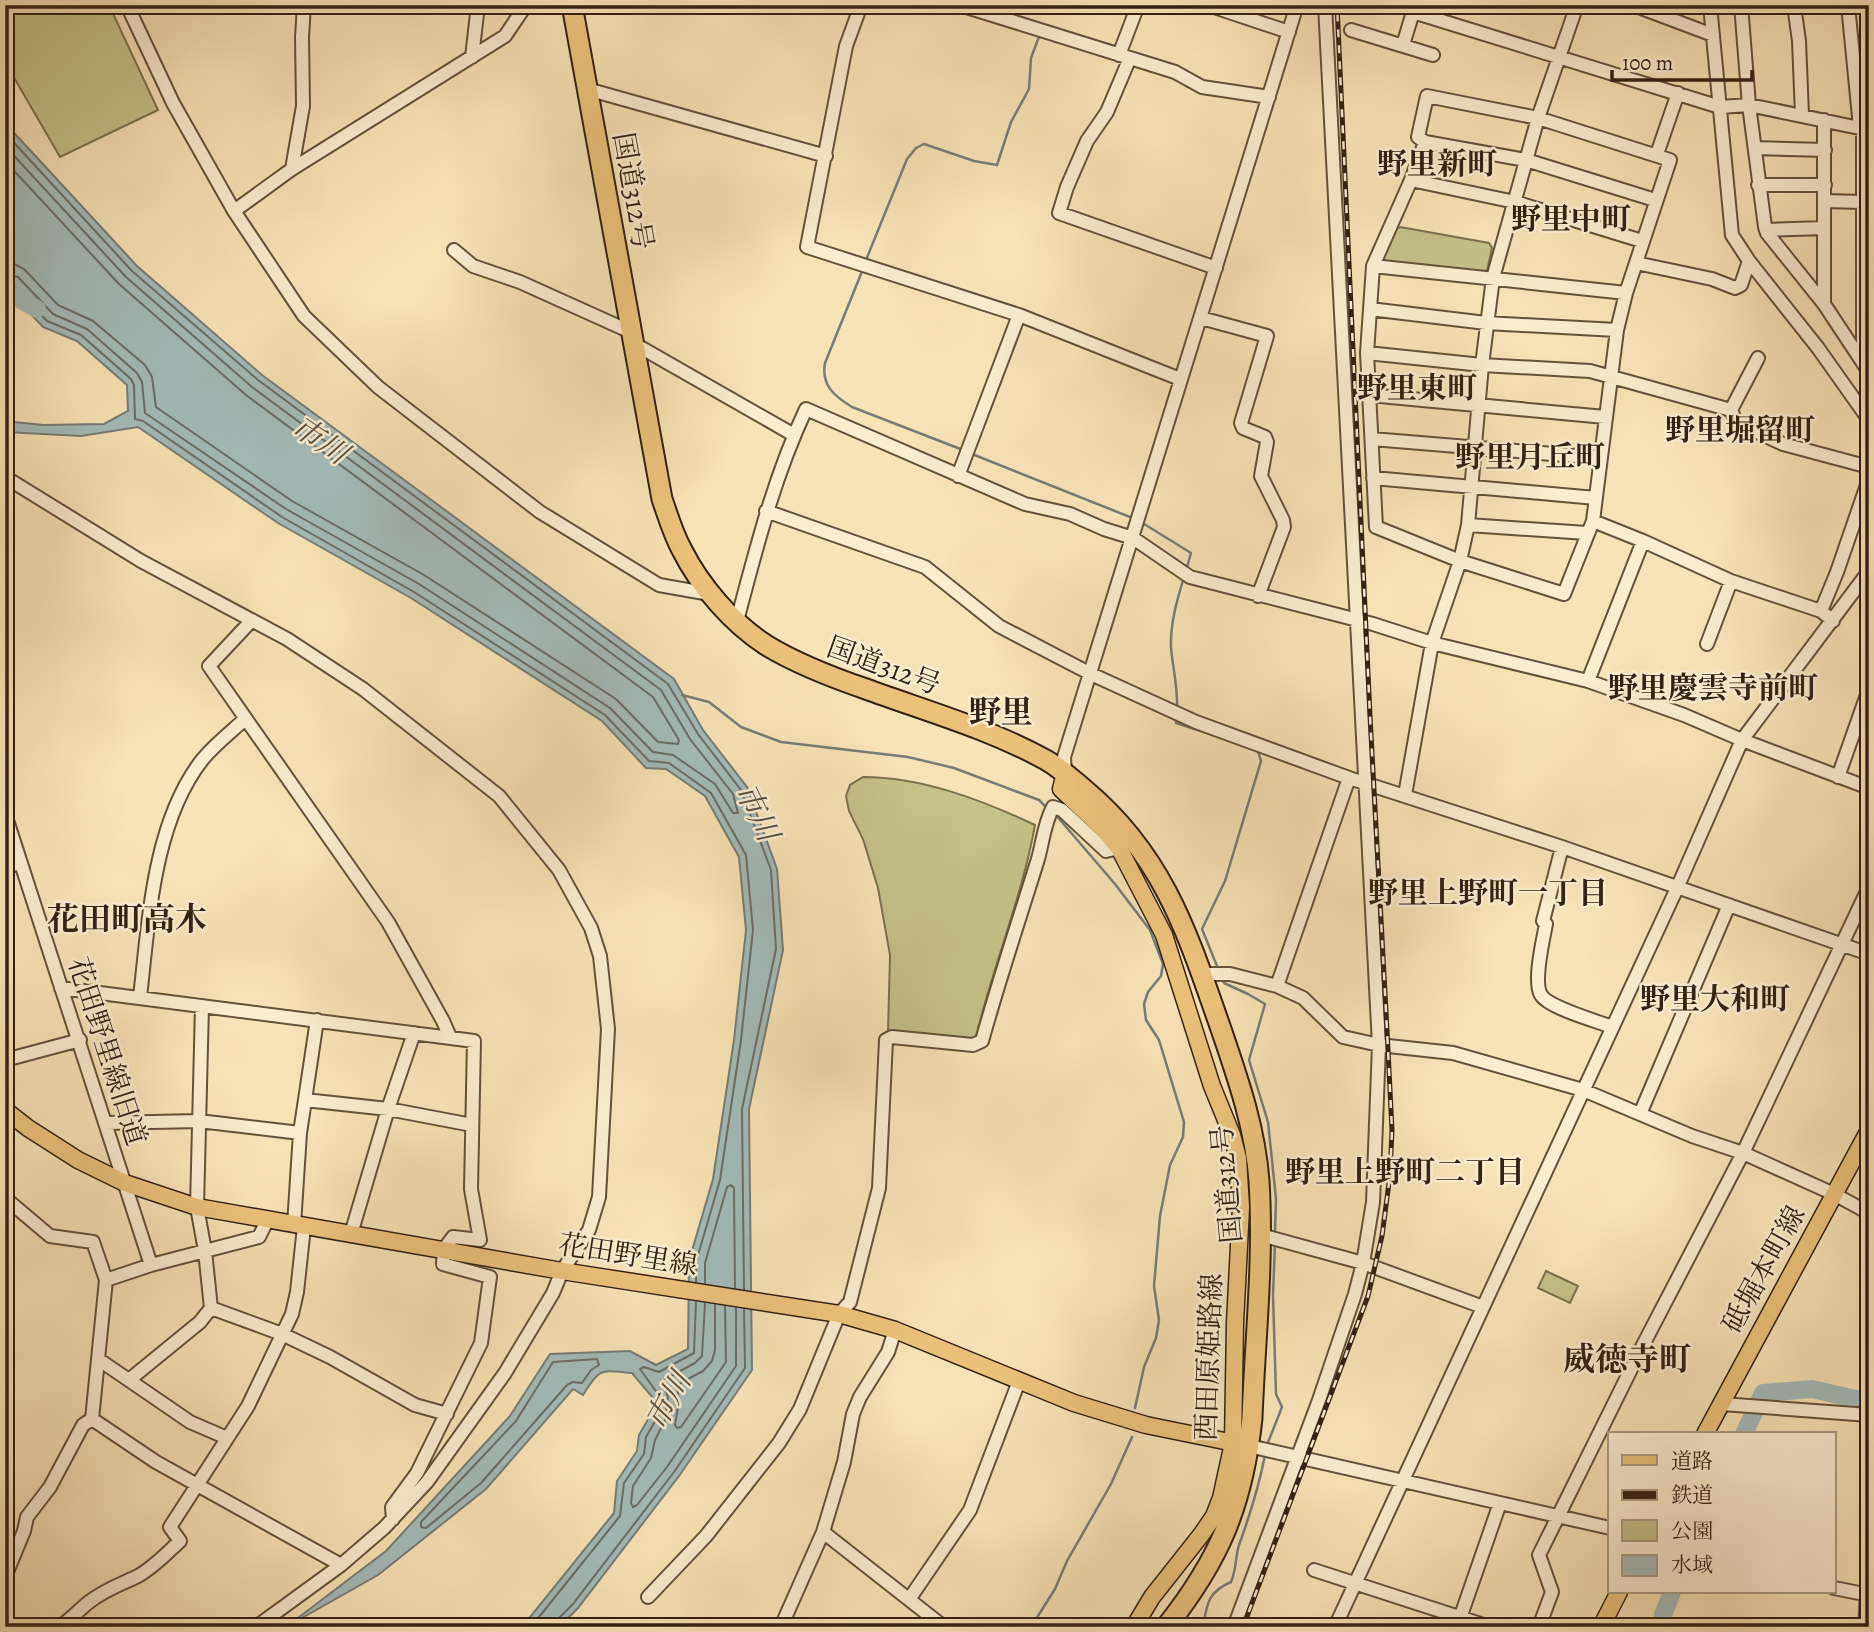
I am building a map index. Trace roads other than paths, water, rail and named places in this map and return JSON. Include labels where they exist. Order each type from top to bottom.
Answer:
[{"type":"highway","name":"国道312号","points":[[572,5],[662,499],[682,551],[710,594],[762,643],[823,674],[1002,738],[1065,773],[1110,811],[1156,869],[1170,894],[1202,974],[1247,1104],[1259,1180],[1261,1235],[1237,1505],[1216,1553],[1194,1592],[1166,1627]]},
{"type":"main road","name":"西田原姫路線","points":[[1065,773],[1061,789],[1119,848],[1164,935],[1238,1158],[1241,1207],[1235,1323],[1241,1445],[1214,1516],[1152,1597],[1134,1627]]},
{"type":"main road","name":"花田野里線","points":[[5,1110],[78,1160],[125,1183],[197,1207],[568,1272],[834,1313],[895,1330],[1074,1403],[1146,1425],[1241,1445]]},
{"type":"main road","name":"砥堀本町線","points":[[1706,1432],[1869,1130]]},
{"type":"main road","points":[[1601,1627],[1618,1594]]},
{"type":"street","points":[[127,5],[173,103],[234,211],[304,316],[378,387],[540,512],[659,585],[710,594]]},
{"type":"street","points":[[292,169],[303,106],[304,5]]},
{"type":"street","points":[[472,57],[478,5]]},
{"type":"street","points":[[234,211],[292,169],[505,36],[526,5]]},
{"type":"street","points":[[861,5],[846,46],[807,247],[1019,315],[1181,379]]},
{"type":"street","points":[[960,5],[1175,72],[1202,87],[1269,97]]},
{"type":"street","points":[[1138,5],[1107,112],[1087,141],[1059,213],[1216,268]]},
{"type":"street","points":[[1208,5],[1289,32]]},
{"type":"street","points":[[1065,773],[1064,757],[1297,5]]},
{"type":"street","points":[[1234,1627],[1323,1389],[1355,1294],[1373,1202],[1379,1045],[1325,5]]},
{"type":"street","points":[[1405,795],[1432,643],[1460,561],[1468,526],[1486,323],[1493,278],[1538,118],[1577,5]]},
{"type":"street","points":[[1633,5],[1713,35]]},
{"type":"street","points":[[1710,5],[1732,235],[1749,261],[1818,348],[1869,421]]},
{"type":"street","points":[[1741,5],[1749,105],[1766,230],[1824,304],[1866,368]]},
{"type":"street","points":[[1794,5],[1801,63],[1802,115]]},
{"type":"street","points":[[1848,5],[1864,128],[1866,368]]},
{"type":"street","points":[[1403,45],[1413,12],[1720,107],[1749,105],[1864,128]]},
{"type":"street","points":[[1351,30],[1433,55]]},
{"type":"street","points":[[587,89],[826,156]]},
{"type":"street","points":[[1657,154],[1678,93]]},
{"type":"street","points":[[1425,142],[1373,266],[1367,353],[1376,527],[1460,561],[1564,594],[1590,527],[1596,498],[1617,330],[1626,293],[1670,160],[1538,118],[1427,96],[1418,137],[1425,142],[1526,160],[1655,200]]},
{"type":"street","points":[[1824,120],[1824,304]]},
{"type":"street","points":[[1755,148],[1825,150]]},
{"type":"street","points":[[1411,180],[1515,202],[1642,241]]},
{"type":"street","points":[[1758,185],[1825,185]]},
{"type":"street","points":[[1825,201],[1863,202]]},
{"type":"street","points":[[1766,230],[1824,228]]},
{"type":"street","points":[[454,250],[473,266],[520,282],[632,338],[793,435]]},
{"type":"street","points":[[1636,263],[1712,279],[1735,288],[1741,285],[1749,261]]},
{"type":"street","points":[[1373,266],[1626,293]]},
{"type":"street","points":[[1370,309],[1486,323],[1617,330]]},
{"type":"street","points":[[958,476],[1019,315]]},
{"type":"street","points":[[1201,318],[1267,336],[1241,423],[1243,429],[1265,437],[1261,476],[1284,527],[1258,596]]},
{"type":"street","points":[[1367,353],[1482,365],[1590,371],[1731,410]]},
{"type":"street","points":[[1731,410],[1758,358]]},
{"type":"street","points":[[1369,395],[1605,417]]},
{"type":"street","points":[[737,621],[766,511],[793,435],[806,410],[1025,504],[1070,514],[1104,530],[1133,538],[1190,577],[1373,624],[1432,643],[1588,681],[1684,715],[1869,788]]},
{"type":"street","points":[[1731,410],[1736,422],[1783,444],[1869,467]]},
{"type":"street","points":[[1372,439],[1601,458]]},
{"type":"street","points":[[5,477],[141,561],[287,639],[363,689],[499,796],[559,870],[591,928],[600,956],[608,1029],[599,1197],[589,1230],[568,1272],[505,1373],[427,1482],[393,1519],[341,1565],[256,1627]]},
{"type":"street","points":[[1373,478],[1596,498]]},
{"type":"street","points":[[1821,611],[1860,523],[1869,479]]},
{"type":"street","points":[[766,511],[925,567],[988,618],[1091,674],[1196,722],[1349,778],[1563,847],[1869,954]]},
{"type":"street","points":[[1468,526],[1590,527],[1643,541],[1731,582],[1821,611],[1833,621]]},
{"type":"street","points":[[1588,681],[1643,541]]},
{"type":"street","points":[[1335,1627],[1678,886],[1742,740],[1869,571]]},
{"type":"street","points":[[1707,644],[1731,582]]},
{"type":"street","points":[[252,620],[209,666],[388,922],[450,1037]]},
{"type":"street","points":[[1838,777],[1869,689]]},
{"type":"street","points":[[140,997],[152,897],[169,824],[193,774],[204,758],[245,719]]},
{"type":"street","points":[[1277,986],[1349,778]]},
{"type":"street","points":[[648,1597],[706,1536],[779,1443],[800,1409],[834,1313],[850,1302],[878,1188],[886,1040],[892,1037],[973,1045],[982,1041],[1007,951],[1039,856],[1045,822],[1053,807],[1062,810],[1105,851],[1119,848]]},
{"type":"street","name":"花田野里線旧道","points":[[5,814],[151,1265]]},
{"type":"street","points":[[1563,847],[1543,921],[1546,924],[1539,978],[1540,995],[1562,1008],[1612,1027]]},
{"type":"street","points":[[5,867],[21,863]]},
{"type":"street","points":[[1539,1627],[1552,1592],[1539,1555],[1743,1153],[1869,887]]},
{"type":"street","points":[[1640,1114],[1729,905]]},
{"type":"street","points":[[1202,974],[1230,974],[1277,986],[1303,998],[1343,1037],[1379,1045],[1453,1052],[1583,1090],[1692,1136],[1743,1153],[1834,1194],[1869,1213]]},
{"type":"street","points":[[61,988],[474,1041],[471,1189],[480,1240],[453,1237],[444,1249],[443,1264],[490,1277],[481,1343],[417,1473],[392,1507],[393,1519]]},
{"type":"street","points":[[129,1380],[200,1322],[211,1308],[197,1207],[202,1006]]},
{"type":"street","points":[[60,1627],[89,1602],[148,1569],[180,1541],[170,1527],[248,1406],[292,1314],[298,1292],[300,1133],[317,1020]]},
{"type":"street","points":[[351,1234],[414,1033]]},
{"type":"street","points":[[5,1060],[80,1040]]},
{"type":"street","points":[[305,1100],[388,1109],[472,1125]]},
{"type":"street","points":[[106,1123],[198,1121],[300,1133]]},
{"type":"street","points":[[5,1198],[50,1236],[93,1242],[106,1280],[92,1419]]},
{"type":"street","points":[[106,1280],[151,1265],[259,1237],[267,1221]]},
{"type":"street","points":[[1261,1235],[1363,1263],[1483,1307]]},
{"type":"street","points":[[211,1308],[282,1334],[330,1356],[415,1405],[447,1414]]},
{"type":"street","points":[[781,1627],[823,1532],[844,1462],[853,1414],[860,1397],[888,1352],[895,1330]]},
{"type":"street","points":[[98,1359],[190,1422],[228,1438]]},
{"type":"street","points":[[910,1598],[970,1510],[1019,1381]]},
{"type":"street","points":[[1722,1404],[1869,1415]]},
{"type":"street","points":[[92,1419],[156,1462],[341,1565]]},
{"type":"street","points":[[5,1577],[27,1517],[50,1487],[83,1425],[92,1419]]},
{"type":"street","points":[[1241,1445],[1608,1528]]},
{"type":"street","points":[[1458,1622],[1500,1503]]},
{"type":"street","points":[[823,1532],[944,1627]]},
{"type":"street","points":[[1314,1570],[1458,1622],[1490,1627]]},
{"type":"street","points":[[1836,1588],[1868,1595],[1865,1627]]},
{"type":"water","points":[[5,123],[137,266],[262,375],[674,679],[703,730],[747,787],[777,869],[783,950],[749,1109],[752,1370],[679,1476],[578,1608],[559,1627],[522,1627],[614,1513],[617,1481],[637,1451],[639,1435],[650,1416],[653,1398],[632,1373],[602,1372],[583,1395],[573,1389],[486,1489],[378,1575],[286,1627],[386,1551],[510,1416],[550,1354],[630,1351],[656,1365],[688,1349],[689,1261],[713,1179],[734,1040],[746,930],[739,857],[705,796],[666,769],[646,768],[602,721],[411,598],[278,523],[138,427],[81,436],[5,432],[5,421],[43,425],[104,424],[128,411],[127,385],[77,341],[43,327],[5,287]]},
{"type":"waterway","points":[[866,260],[907,159],[916,148],[924,144],[974,161],[997,165],[1011,122],[1029,89],[1031,58],[1040,34]]},
{"type":"waterway","points":[[863,269],[825,363],[827,384],[834,394],[852,407],[963,450]]},
{"type":"waterway","name":"市川","points":[[5,291],[37,309]]},
{"type":"waterway","points":[[972,454],[1135,519]]},
{"type":"waterway","points":[[1141,522],[1191,553],[1187,567]]},
{"type":"waterway","points":[[1177,709],[1171,639],[1184,577]]},
{"type":"waterway","points":[[682,695],[709,702],[741,727],[781,742],[908,757],[954,768],[1039,800],[1047,808]]},
{"type":"waterway","points":[[1176,719],[1176,723],[1226,739]]},
{"type":"waterway","points":[[1219,971],[1202,929],[1225,881],[1261,761],[1258,751]]},
{"type":"waterway","points":[[1055,814],[1150,930],[1163,964],[1161,976],[1148,992],[1144,1004],[1146,1020],[1159,1040],[1184,1122],[1183,1137],[1170,1165],[1160,1216],[1154,1286],[1159,1320],[1156,1338],[1144,1367],[1135,1408]]},
{"type":"waterway","points":[[1221,977],[1224,983],[1265,1004],[1249,1060],[1268,1122],[1276,1199],[1275,1233]]},
{"type":"waterway","points":[[1267,1445],[1282,1407],[1276,1394],[1273,1295],[1275,1243]]},
{"type":"waterway","points":[[1745,1432],[1763,1393],[1812,1389],[1869,1402]]},
{"type":"waterway","points":[[1031,1627],[1055,1589],[1067,1561],[1111,1484],[1132,1437]]},
{"type":"waterway","points":[[1203,1627],[1213,1594],[1231,1582],[1265,1455]]},
{"type":"waterway","points":[[1663,1627],[1663,1615],[1671,1594]]},
{"type":"railway","points":[[1243,1627],[1368,1296],[1382,1236],[1390,1175],[1392,1130],[1337,5]]},
{"type":"district","name":"野里新町","points":[[1437,164]]},
{"type":"district","name":"野里中町","points":[[1571,219]]},
{"type":"district","name":"野里東町","points":[[1417,388]]},
{"type":"district","name":"野里堀留町","points":[[1740,430]]},
{"type":"district","name":"野里月丘町","points":[[1530,457]]},
{"type":"district","name":"野里慶雲寺前町","points":[[1713,688]]},
{"type":"district","name":"野里","points":[[1001,712]]},
{"type":"district","name":"野里上野町一丁目","points":[[1488,893]]},
{"type":"district","name":"花田町高木","points":[[127,919]]},
{"type":"district","name":"野里大和町","points":[[1715,999]]},
{"type":"district","name":"野里上野町二丁目","points":[[1405,1172]]},
{"type":"district","name":"威徳寺町","points":[[1627,1359]]}]
